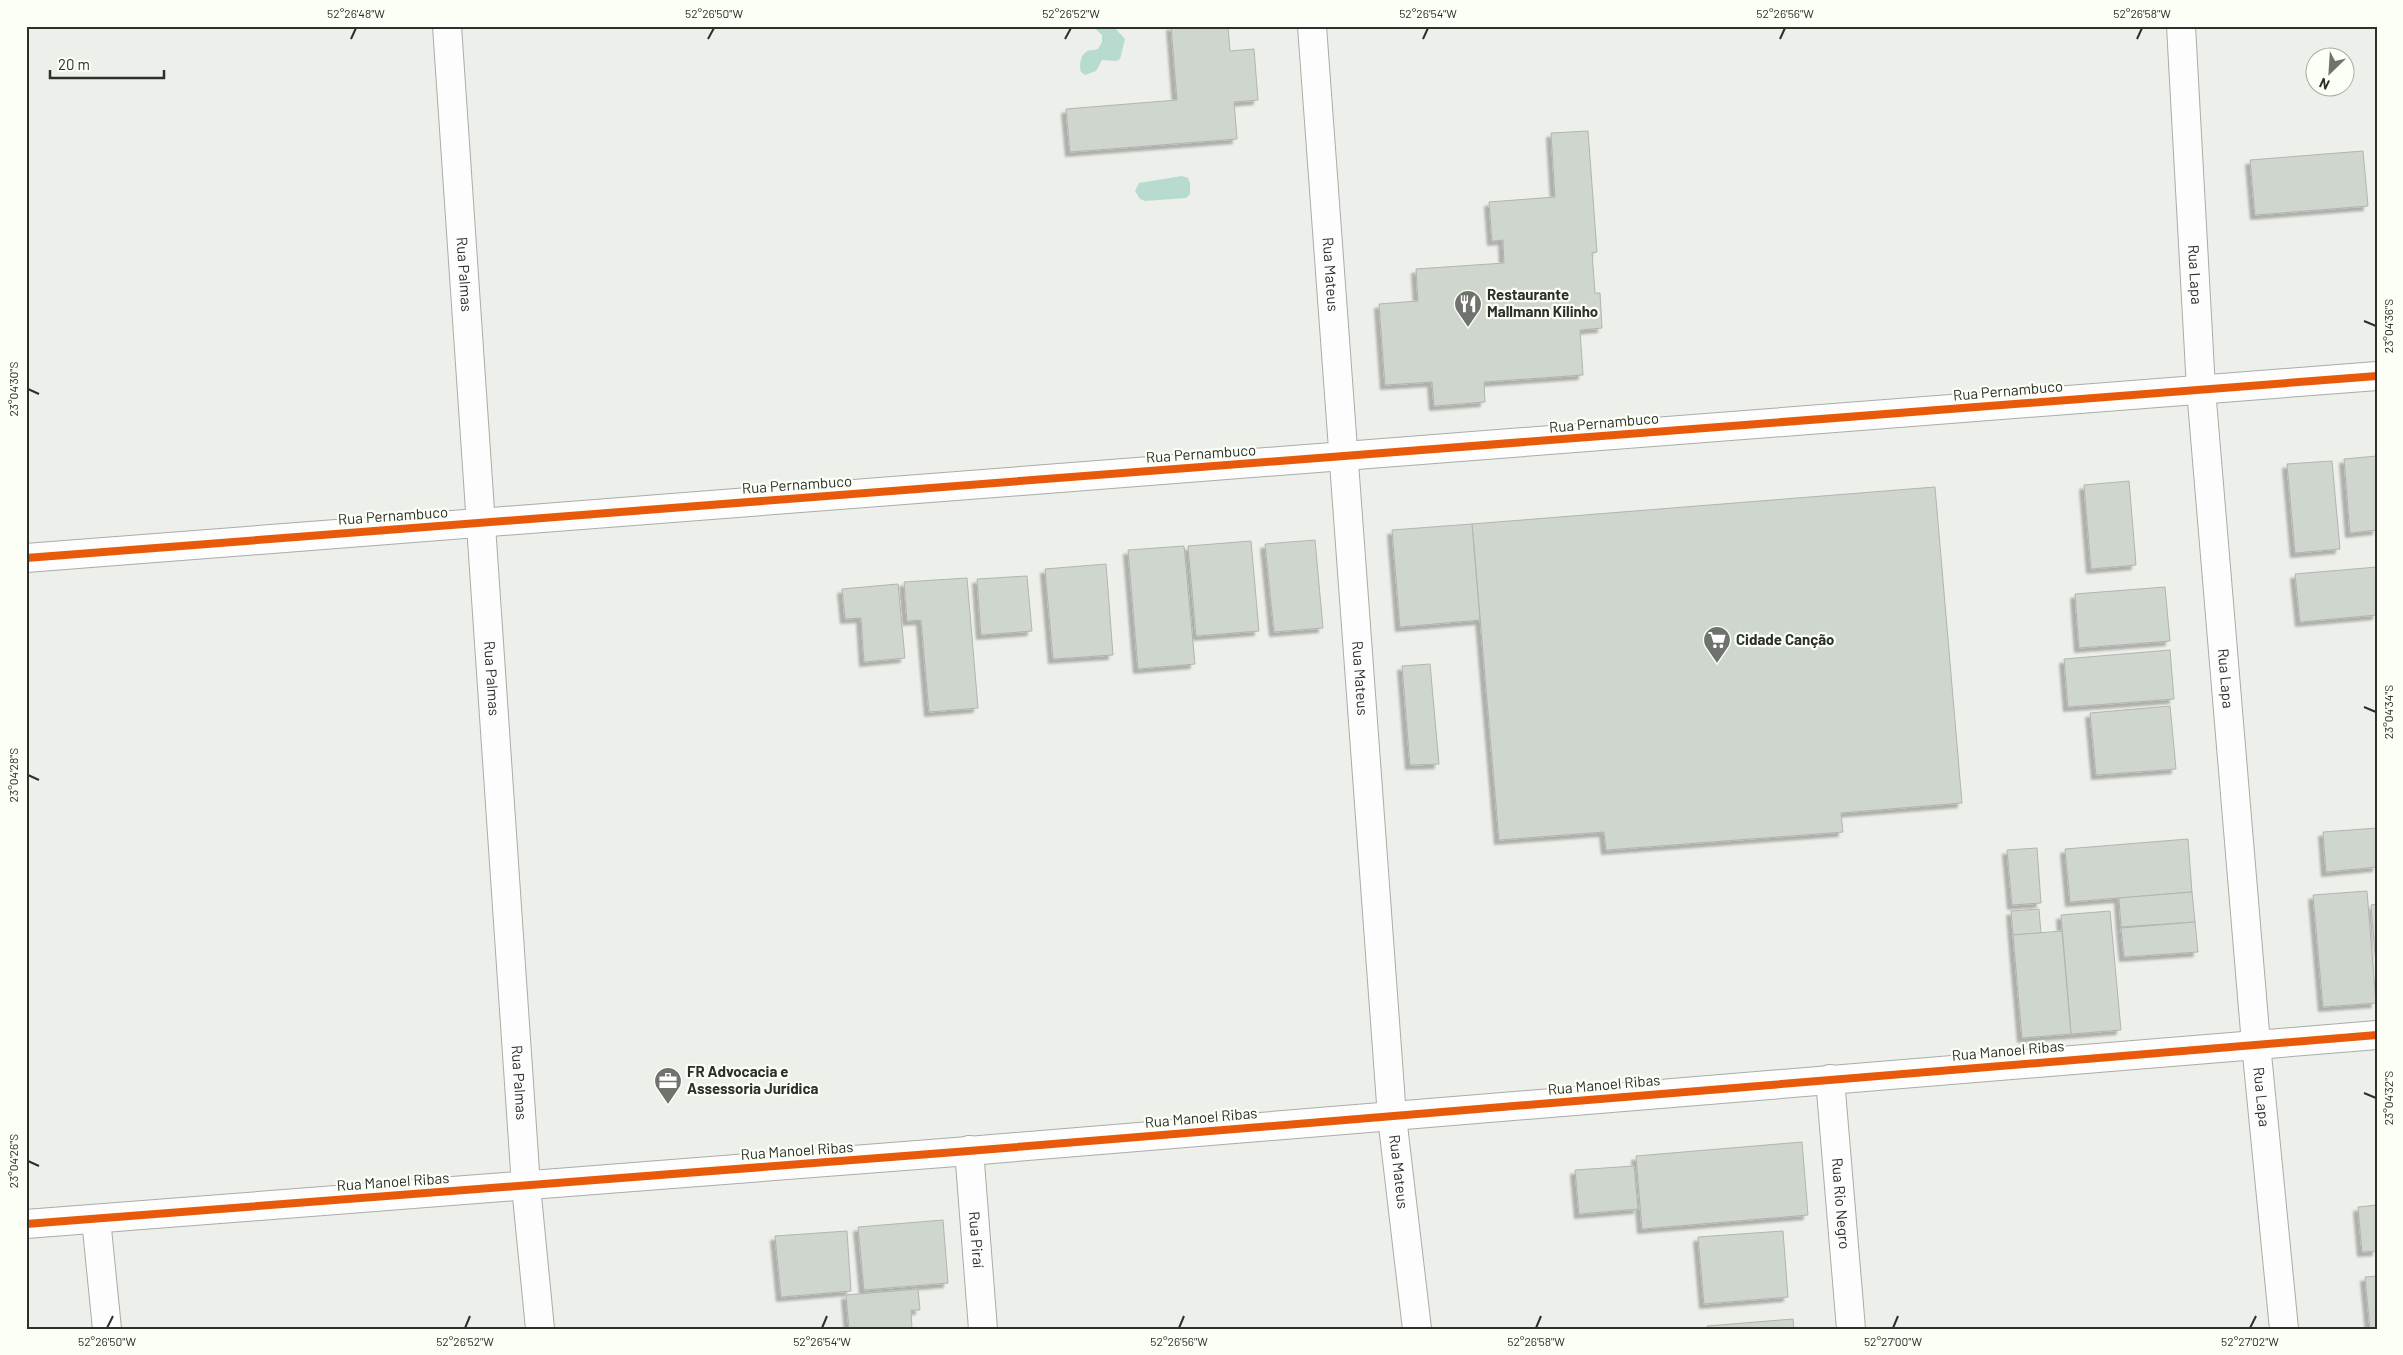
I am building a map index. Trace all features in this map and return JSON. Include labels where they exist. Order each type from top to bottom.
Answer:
[{"type":"street","name":"Rua Palmas","points":[[447,26],[526,1186],[540,1329]]},
{"type":"street","name":"Rua Mateus","points":[[1312,26],[1342,457],[1392,1117],[1417,1329]]},
{"type":"street","name":"Rua Lapa","points":[[2181,26],[2201,389],[2256,1044],[2284,1329]]},
{"type":"street","name":"Rua Pernambuco","points":[[26,558],[2377,376]]},
{"type":"street","name":"Rua Manoel Ribas","points":[[26,1224],[1392,1117],[1830,1079],[2377,1035]]},
{"type":"street","name":"Rua Rio Negro","points":[[1830,1079],[1851,1329]]},
{"type":"street","name":"Rua Piraí","points":[[969,1150],[983,1329]]},
{"type":"street","points":[[96,1219],[108,1329]]},
{"type":"shaded area","points":[[1092,26],[1113,26],[1125,39],[1120,59],[1117,61],[1102,60],[1096,71],[1085,75],[1080,70],[1082,56],[1087,51],[1098,49],[1102,42],[1102,35]]},
{"type":"shaded area","points":[[1182,176],[1188,178],[1190,183],[1190,194],[1186,198],[1145,201],[1140,199],[1135,191],[1139,183]]},
{"type":"building","points":[[1171,26],[1228,26],[1230,51],[1254,49],[1258,100],[1234,102],[1237,139],[1070,152],[1066,109],[1177,100]]},
{"type":"building","points":[[1588,131],[1597,252],[1592,253],[1595,293],[1600,293],[1602,328],[1580,330],[1583,375],[1484,382],[1485,402],[1434,406],[1432,382],[1385,385],[1379,304],[1418,301],[1416,269],[1504,263],[1503,240],[1492,241],[1489,202],[1555,197],[1551,133]]},
{"type":"building","points":[[2363,151],[2368,206],[2255,215],[2250,160]]},
{"type":"building","points":[[2377,456],[2377,530],[2350,533],[2344,459]]},
{"type":"building","points":[[2332,461],[2340,549],[2295,553],[2287,464]]},
{"type":"building","points":[[2129,481],[2136,565],[2091,569],[2084,485]]},
{"type":"building","name":"Cidade Canção","points":[[1935,487],[1962,803],[1841,813],[1843,832],[1606,850],[1604,832],[1499,840],[1472,524]]},
{"type":"building","points":[[1472,524],[1480,620],[1400,627],[1392,530]]},
{"type":"building","points":[[1315,540],[1323,628],[1274,632],[1265,544]]},
{"type":"building","points":[[1251,541],[1259,631],[1196,636],[1188,546]]},
{"type":"building","points":[[1184,546],[1195,664],[1138,669],[1128,550]]},
{"type":"building","points":[[1106,564],[1113,655],[1053,659],[1045,569]]},
{"type":"building","points":[[2377,567],[2377,615],[2300,622],[2295,574]]},
{"type":"building","points":[[1027,576],[1032,631],[981,635],[977,579]]},
{"type":"building","points":[[967,578],[978,708],[929,712],[921,620],[907,621],[904,582]]},
{"type":"building","points":[[898,584],[905,658],[864,662],[861,618],[845,619],[842,589]]},
{"type":"building","points":[[2165,587],[2170,641],[2079,648],[2075,594]]},
{"type":"building","points":[[2170,650],[2174,699],[2068,707],[2064,659]]},
{"type":"building","points":[[1430,664],[1439,764],[1410,765],[1402,666]]},
{"type":"building","points":[[2170,706],[2176,769],[2096,775],[2090,713]]},
{"type":"building","points":[[2377,828],[2377,867],[2326,872],[2323,832]]},
{"type":"building","points":[[2188,839],[2192,892],[2070,902],[2065,849]]},
{"type":"building","points":[[2037,848],[2041,903],[2012,905],[2007,850]]},
{"type":"building","points":[[2367,891],[2376,1003],[2323,1007],[2313,895]]},
{"type":"building","points":[[2192,892],[2195,922],[2121,927],[2119,898]]},
{"type":"building","points":[[2377,904],[2377,978],[2371,905]]},
{"type":"building","points":[[2039,909],[2041,933],[2013,935],[2011,911]]},
{"type":"building","points":[[2110,911],[2121,1030],[2071,1034],[2061,915]]},
{"type":"building","points":[[2195,922],[2198,952],[2124,957],[2121,928]]},
{"type":"building","points":[[2062,931],[2071,1034],[2022,1038],[2013,935]]},
{"type":"building","points":[[1802,1142],[1808,1215],[1642,1229],[1636,1156]]},
{"type":"building","points":[[1634,1166],[1638,1209],[1579,1214],[1575,1170]]},
{"type":"building","points":[[2377,1205],[2377,1251],[2362,1252],[2358,1207]]},
{"type":"building","points":[[943,1220],[948,1283],[864,1290],[858,1227]]},
{"type":"building","points":[[847,1231],[851,1291],[781,1297],[775,1236]]},
{"type":"building","points":[[1783,1231],[1788,1297],[1704,1304],[1698,1237]]},
{"type":"building","points":[[2377,1276],[2377,1329],[2370,1329],[2365,1277]]},
{"type":"building","points":[[918,1289],[920,1310],[911,1310],[912,1329],[849,1329],[846,1295]]},
{"type":"building","points":[[1793,1319],[1794,1329],[1708,1329],[1707,1326]]},
{"type":"cycle path","points":[[26,558],[2377,376]]},
{"type":"cycle path","points":[[26,1224],[956,1152],[2377,1035]]},
{"type":"place","name":"Restaurante Mallmann Kilinho","points":[[1468,328]]},
{"type":"place","name":"Cidade Canção","points":[[1717,664]]},
{"type":"place","name":"FR Advocacia e Assessoria Jurídica","points":[[668,1105]]}]
